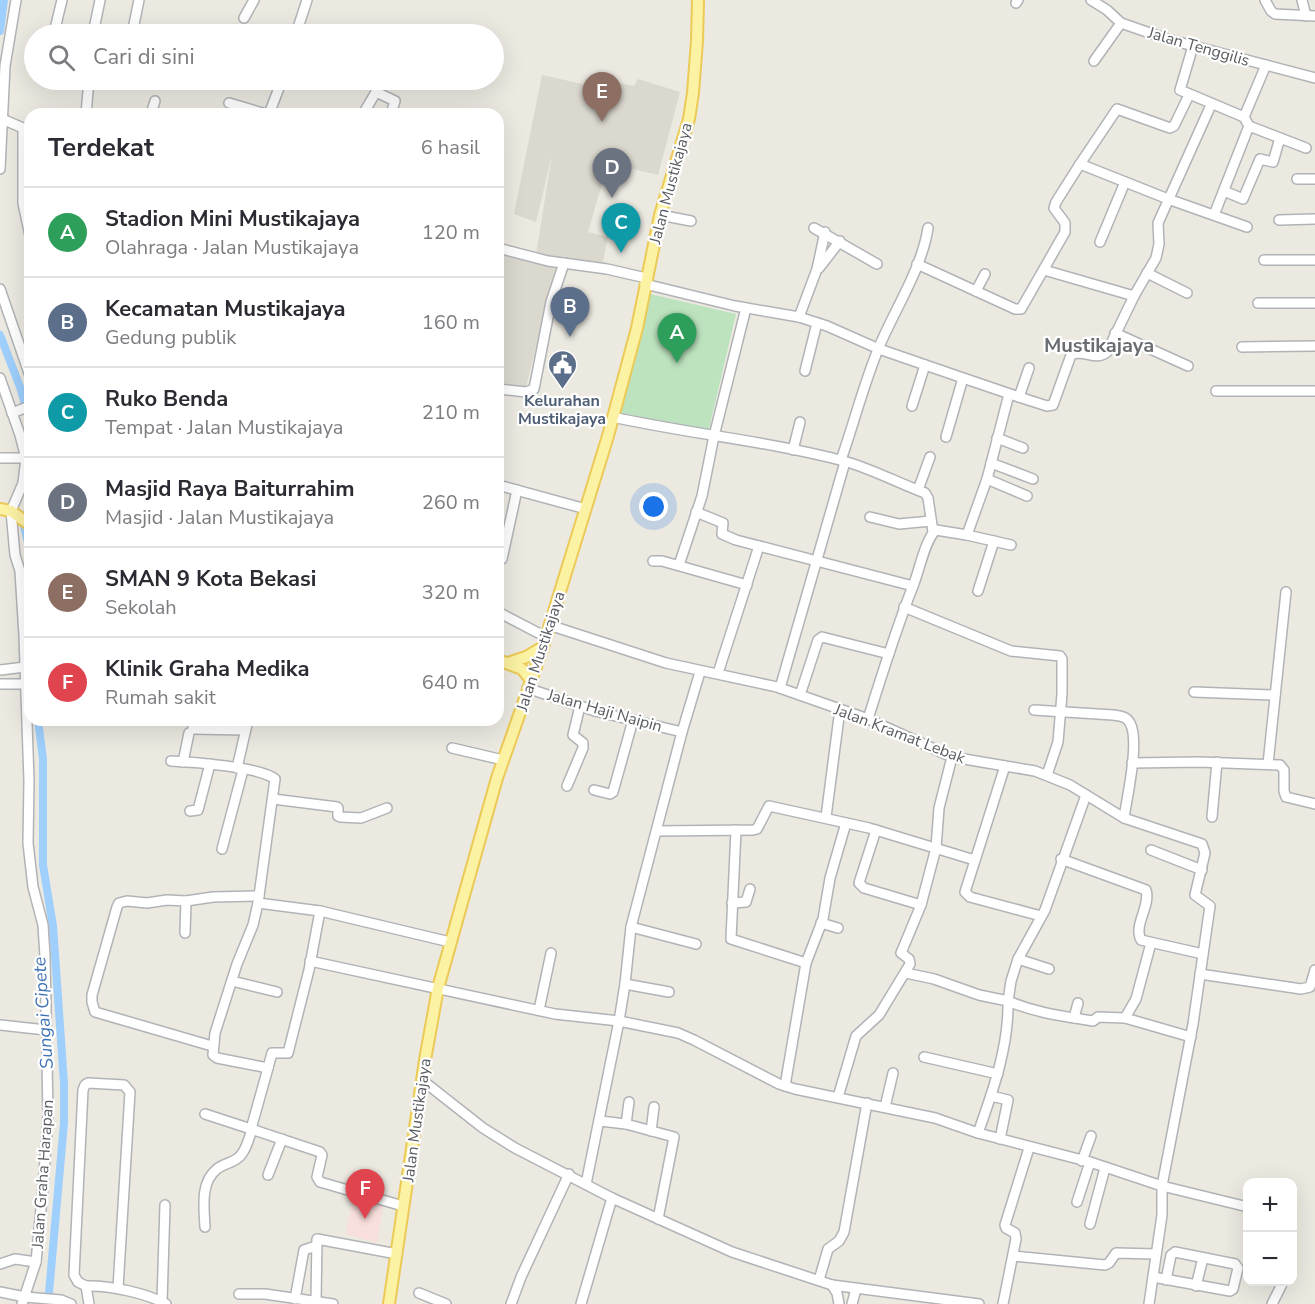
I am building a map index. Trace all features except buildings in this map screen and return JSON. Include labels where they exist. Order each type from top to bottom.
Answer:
[{"type":"main road","name":"Jalan Mustikajaya","points":[[388,1304],[438,988],[503,760],[586,510],[637,328],[660,215],[689,119],[696,62],[698,0]]},
{"type":"main road","points":[[5,510],[24,521]]},
{"type":"main road","points":[[504,661],[526,657],[546,636]]},
{"type":"main road","points":[[504,661],[522,669],[529,684]]},
{"type":"street","points":[[0,169],[5,66],[16,0]]},
{"type":"street","points":[[56,24],[62,0]]},
{"type":"street","points":[[95,24],[100,0]]},
{"type":"street","points":[[134,24],[139,0]]},
{"type":"street","points":[[244,18],[254,0]]},
{"type":"street","points":[[299,24],[307,0]]},
{"type":"street","name":"Jalan Tenggilis","points":[[1091,0],[1121,23],[1193,46],[1315,78]]},
{"type":"street","points":[[1265,0],[1270,11],[1275,14],[1310,16],[1302,0]]},
{"type":"street","points":[[1094,61],[1121,23]]},
{"type":"street","points":[[1193,46],[1180,87],[1181,92],[1306,148]]},
{"type":"street","points":[[1214,215],[1266,65]]},
{"type":"street","points":[[87,108],[88,90]]},
{"type":"street","points":[[270,108],[278,90]]},
{"type":"street","points":[[367,108],[376,92],[396,102],[394,108]]},
{"type":"street","points":[[917,264],[1018,310],[1023,306],[1065,232],[1065,223],[1054,208],[1056,202],[1118,109],[1170,128],[1174,126],[1189,95]]},
{"type":"street","points":[[153,108],[155,101]]},
{"type":"street","points":[[229,103],[246,108]]},
{"type":"street","points":[[504,249],[564,263],[607,269],[746,308],[800,317],[879,349],[1019,397],[1047,406],[1053,405],[1071,355],[1078,352],[1102,356],[1107,352],[1158,250],[1158,223],[1211,105]]},
{"type":"street","points":[[2,119],[24,127]]},
{"type":"street","points":[[1224,191],[1243,199],[1260,159],[1273,162],[1280,138]]},
{"type":"street","points":[[1080,164],[1247,227]]},
{"type":"street","points":[[1297,179],[1315,179]]},
{"type":"street","points":[[1100,242],[1125,182]]},
{"type":"street","points":[[24,184],[24,208]]},
{"type":"street","points":[[660,215],[691,221]]},
{"type":"street","points":[[1280,220],[1315,219]]},
{"type":"street","points":[[814,228],[825,232],[877,264]]},
{"type":"street","points":[[780,688],[843,461],[879,349],[917,264],[925,244],[928,228]]},
{"type":"street","points":[[800,317],[817,269],[825,232]]},
{"type":"street","points":[[817,269],[840,241]]},
{"type":"street","points":[[1264,260],[1315,260]]},
{"type":"street","points":[[504,390],[526,392],[534,389],[551,302],[564,263]]},
{"type":"street","points":[[1044,270],[1134,296]]},
{"type":"street","points":[[1147,273],[1187,293]]},
{"type":"street","points":[[976,291],[985,274]]},
{"type":"street","points":[[0,289],[24,352]]},
{"type":"street","points":[[1258,303],[1315,303]]},
{"type":"street","points":[[679,565],[702,496],[714,436],[746,308]]},
{"type":"street","points":[[806,371],[817,323]]},
{"type":"street","points":[[1115,333],[1188,366]]},
{"type":"street","points":[[1242,347],[1315,346]]},
{"type":"street","points":[[912,406],[925,364]]},
{"type":"street","points":[[1019,397],[1029,368]]},
{"type":"street","points":[[0,378],[15,412],[24,450]]},
{"type":"street","points":[[946,438],[963,378]]},
{"type":"street","points":[[1216,391],[1315,391]]},
{"type":"street","points":[[967,535],[987,479],[1009,393]]},
{"type":"street","points":[[15,412],[24,408]]},
{"type":"street","points":[[613,417],[843,461],[868,468],[927,495],[933,532],[904,607],[868,719]]},
{"type":"street","points":[[793,450],[800,422]]},
{"type":"street","points":[[997,438],[1023,448]]},
{"type":"street","points":[[918,490],[930,457]]},
{"type":"street","points":[[0,458],[24,458]]},
{"type":"street","points":[[991,463],[1033,479]]},
{"type":"street","points":[[5,510],[23,483],[24,475]]},
{"type":"street","points":[[987,479],[1027,496]]},
{"type":"street","points":[[504,487],[586,510]]},
{"type":"street","points":[[504,550],[517,490]]},
{"type":"street","name":"Jalan Graha Harapan","points":[[5,510],[21,581],[24,633]]},
{"type":"street","points":[[696,512],[723,522],[723,534],[736,540],[913,586]]},
{"type":"street","points":[[870,517],[899,524],[931,521]]},
{"type":"street","points":[[933,532],[945,531],[1011,545]]},
{"type":"street","points":[[978,591],[994,541]]},
{"type":"street","points":[[718,673],[759,546]]},
{"type":"street","points":[[653,561],[679,565],[747,585]]},
{"type":"street","points":[[1268,764],[1286,592]]},
{"type":"street","points":[[904,607],[1011,651],[1062,658],[1058,742],[1047,775]]},
{"type":"street","name":"Jalan Kramat Lebak","points":[[504,615],[546,636],[586,638],[700,672],[718,673],[780,688],[868,719],[952,757],[1047,775],[1070,785],[1124,818],[1199,842],[1205,850],[1195,895],[1210,904],[1191,1036],[1162,1186],[1163,1204],[1149,1304]]},
{"type":"street","points":[[800,695],[822,637],[826,636],[889,654]]},
{"type":"street","points":[[0,670],[24,667]]},
{"type":"street","points":[[586,1185],[619,1021],[631,927],[700,672]]},
{"type":"street","points":[[0,684],[24,684]]},
{"type":"street","name":"Jalan Haji Naipin","points":[[529,684],[580,706],[682,732]]},
{"type":"street","points":[[1194,692],[1275,695]]},
{"type":"street","points":[[567,786],[583,748],[583,743],[573,735],[580,706]]},
{"type":"street","points":[[826,817],[840,709]]},
{"type":"street","points":[[1034,710],[1113,715],[1126,718],[1131,726],[1134,753],[1124,818]]},
{"type":"street","points":[[594,790],[610,794],[613,792],[633,720]]},
{"type":"street","name":"Jalan Graha Harapan","points":[[27,726],[29,781],[27,831],[33,887],[44,931],[48,1115],[36,1263],[27,1300]]},
{"type":"street","points":[[193,726],[193,729],[245,730]]},
{"type":"street","points":[[222,849],[240,769],[246,726]]},
{"type":"street","points":[[183,762],[189,733]]},
{"type":"street","points":[[452,748],[503,760]]},
{"type":"street","points":[[838,1098],[856,1036],[879,1015],[906,973],[910,962],[901,952],[921,905],[936,848],[939,808],[952,757]]},
{"type":"street","points":[[171,761],[240,769],[274,777],[276,783],[259,900],[212,1046],[213,1054],[217,1058],[268,1068]]},
{"type":"street","points":[[1132,763],[1217,762],[1280,765],[1284,770],[1286,797],[1315,804]]},
{"type":"street","points":[[1212,817],[1217,762]]},
{"type":"street","points":[[190,811],[198,810],[210,764]]},
{"type":"street","points":[[1005,766],[965,892],[967,895],[1041,916]]},
{"type":"street","points":[[978,1133],[998,1074],[1011,981],[1018,959],[1050,896],[1086,795]]},
{"type":"street","points":[[273,799],[337,807],[340,817],[361,818],[387,808]]},
{"type":"street","points":[[657,831],[757,829],[768,806],[826,817],[971,859],[975,858]]},
{"type":"street","points":[[785,1086],[806,963],[821,923],[830,878],[846,823]]},
{"type":"street","points":[[736,830],[731,939],[806,963]]},
{"type":"street","points":[[876,830],[859,883],[864,888],[921,905]]},
{"type":"street","points":[[1151,850],[1202,870]]},
{"type":"street","points":[[1062,859],[1146,890],[1148,897],[1138,934],[1141,940],[1203,954]]},
{"type":"street","points":[[732,903],[746,902],[750,889]]},
{"type":"street","points":[[212,1046],[95,1012],[92,1002],[119,903],[186,901],[213,897],[259,900],[320,911],[450,942]]},
{"type":"street","points":[[185,933],[186,901]]},
{"type":"street","points":[[205,1227],[204,1199],[207,1183],[218,1168],[239,1158],[244,1150],[252,1129],[272,1053],[288,1053],[320,911]]},
{"type":"street","points":[[821,923],[838,928]]},
{"type":"street","points":[[631,927],[696,944]]},
{"type":"street","points":[[1125,1018],[1136,999],[1151,943]]},
{"type":"street","points":[[539,1010],[551,953]]},
{"type":"street","points":[[1018,959],[1049,969]]},
{"type":"street","points":[[310,960],[539,1010],[619,1021],[678,1033],[785,1086],[935,1118],[1029,1148],[1086,1161],[1162,1186],[1243,1206]]},
{"type":"street","points":[[1200,974],[1301,989],[1310,987],[1315,970]]},
{"type":"street","points":[[906,973],[934,979],[1035,1011],[1093,1021],[1098,1017],[1125,1018],[1191,1036]]},
{"type":"street","points":[[232,981],[277,992]]},
{"type":"street","points":[[625,984],[669,992]]},
{"type":"street","points":[[1074,1018],[1078,1003]]},
{"type":"street","points":[[0,1025],[46,1030]]},
{"type":"street","points":[[924,1057],[998,1074]]},
{"type":"street","points":[[885,1107],[893,1073]]},
{"type":"street","points":[[422,1080],[483,1128],[515,1148],[612,1198],[732,1252],[832,1285],[935,1302],[979,1304]]},
{"type":"street","points":[[118,1288],[129,1089],[124,1085],[88,1083],[83,1090],[74,1275],[78,1282],[86,1286],[100,1285],[118,1288],[164,1303],[165,1204]]},
{"type":"street","points":[[991,1096],[1008,1100],[1000,1139]]},
{"type":"street","points":[[626,1124],[629,1102]]},
{"type":"street","points":[[819,1280],[828,1249],[839,1241],[844,1232],[867,1102]]},
{"type":"street","points":[[651,1131],[654,1107]]},
{"type":"street","points":[[205,1114],[321,1153],[317,1178],[320,1182],[403,1206]]},
{"type":"street","points":[[600,1121],[626,1124],[673,1136],[658,1219]]},
{"type":"street","points":[[1077,1202],[1091,1136]]},
{"type":"street","points":[[268,1175],[282,1139]]},
{"type":"street","points":[[1004,1304],[1016,1236],[1005,1225],[1029,1148]]},
{"type":"street","points":[[1090,1224],[1105,1168]]},
{"type":"street","points":[[511,1304],[521,1277],[569,1174]]},
{"type":"street","points":[[580,1304],[612,1198]]},
{"type":"street","points":[[312,1302],[316,1240],[397,1254]]},
{"type":"street","points":[[295,1299],[304,1250],[316,1246]]},
{"type":"street","points":[[1013,1256],[1105,1265],[1117,1252],[1156,1254]]},
{"type":"street","points":[[1153,1277],[1166,1280],[1196,1286],[1230,1291],[1238,1270],[1235,1264],[1175,1252],[1171,1255],[1166,1280]]},
{"type":"street","points":[[1196,1286],[1203,1258]]},
{"type":"street","points":[[0,1264],[15,1259],[26,1259],[36,1263]]},
{"type":"street","points":[[832,1285],[837,1293],[838,1304]]},
{"type":"street","points":[[86,1286],[89,1304]]},
{"type":"street","points":[[1272,1304],[1281,1286]]},
{"type":"street","points":[[852,1304],[856,1289]]},
{"type":"street","points":[[0,1292],[27,1300],[61,1300],[71,1304]]},
{"type":"street","points":[[419,1293],[446,1304]]},
{"type":"street","points":[[239,1294],[265,1299],[295,1299],[333,1304]]},
{"type":"shaded area","points":[[542,75],[596,87],[609,81],[634,86],[638,79],[680,92],[658,175],[608,163],[588,232],[608,237],[602,266],[536,255],[552,155],[536,222],[514,214]]},
{"type":"shaded area","points":[[504,254],[556,266],[525,391],[504,386]]},
{"type":"shaded area","points":[[353,1195],[383,1204],[377,1243],[346,1234]]},
{"type":"green space","points":[[646,293],[736,314],[708,433],[618,412]]},
{"type":"waterway","name":"Sungai Cipete","points":[[0,31],[4,0]]},
{"type":"waterway","name":"Sungai Cipete","points":[[0,335],[24,400]]},
{"type":"waterway","name":"Sungai Cipete","points":[[39,726],[43,759],[43,865],[53,926],[64,1083],[64,1123],[48,1304]]},
{"type":"place","name":"SMAN 9 Kota Bekasi","points":[[602,122]]},
{"type":"place","name":"Masjid Raya Baiturrahim","points":[[612,198]]},
{"type":"place","name":"Ruko Benda","points":[[621,253]]},
{"type":"place","name":"Kecamatan Mustikajaya","points":[[570,337]]},
{"type":"place","name":"Stadion Mini Mustikajaya","points":[[677,363]]},
{"type":"place","name":"Kelurahan Mustikajaya","points":[[562,390]]},
{"type":"place","name":"Klinik Graha Medika","points":[[365,1219]]},
{"type":"district","name":"Mustikajaya","points":[[1099,345]]}]
